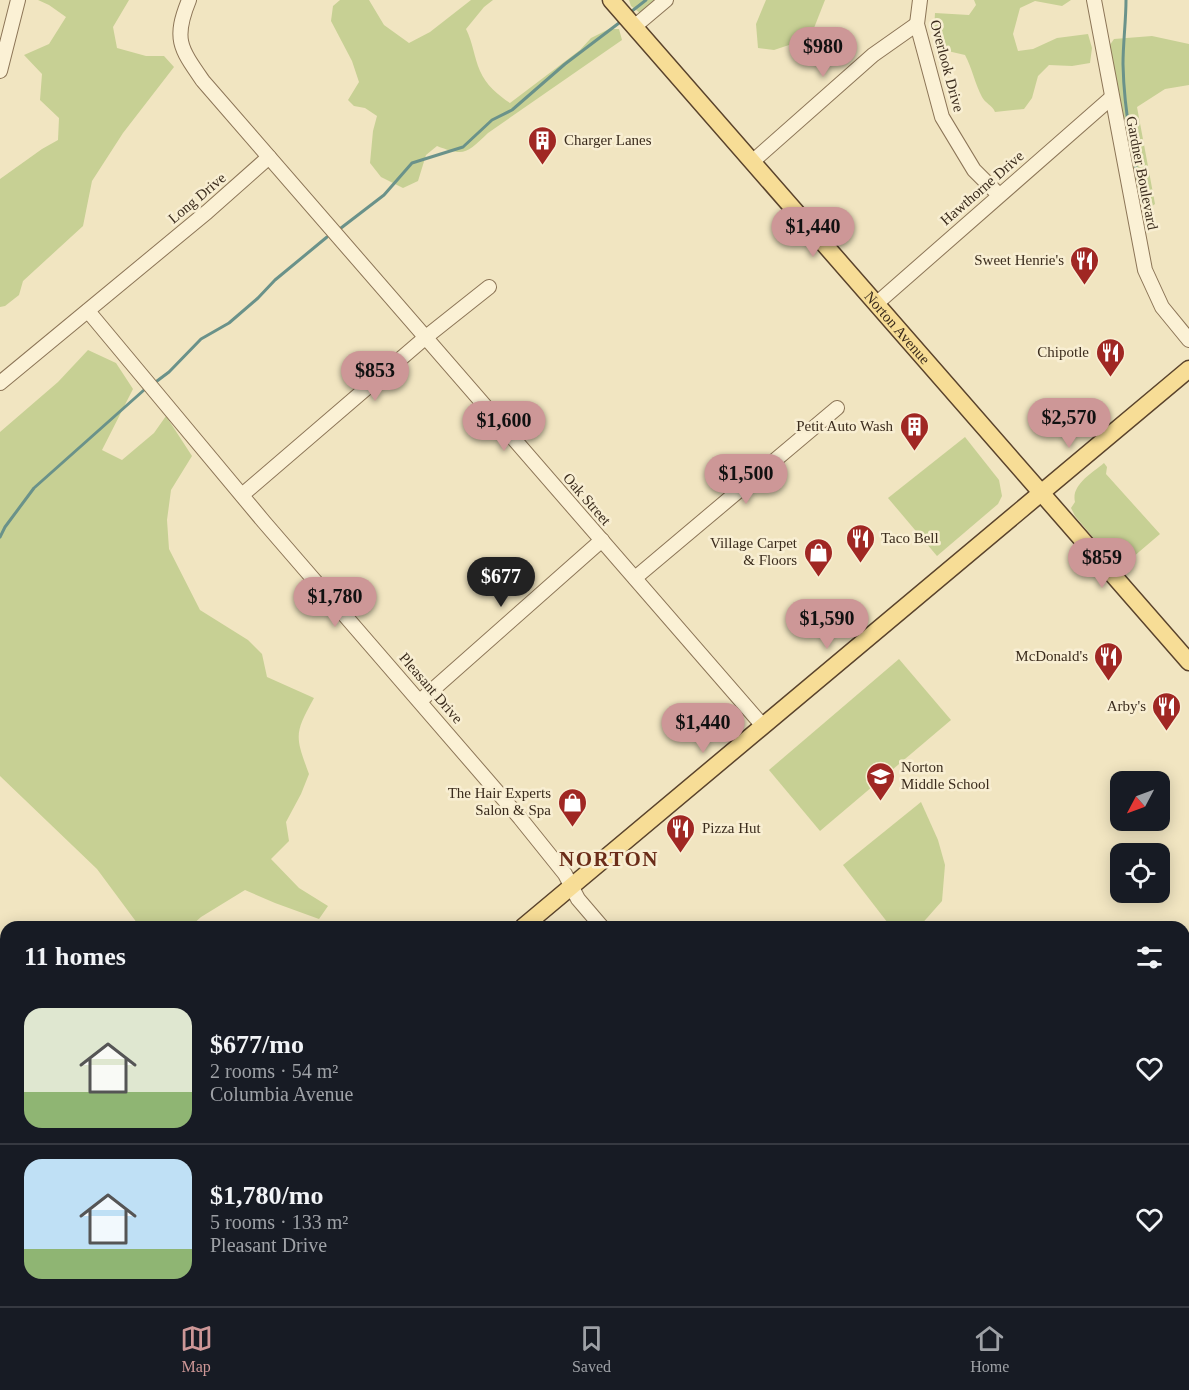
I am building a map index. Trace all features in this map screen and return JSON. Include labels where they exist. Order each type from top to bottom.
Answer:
[{"type":"main road","name":"Norton Avenue","points":[[611,0],[1189,662]]},
{"type":"main road","points":[[530,921],[1189,369]]},
{"type":"street","points":[[0,71],[18,0]]},
{"type":"street","points":[[189,0],[179,31],[182,48],[204,81],[268,157]]},
{"type":"street","points":[[634,27],[666,0]]},
{"type":"street","name":"Overlook Drive","points":[[920,0],[917,24],[942,117],[974,170],[999,195]]},
{"type":"street","name":"Gardner Boulevard","points":[[1094,0],[1147,278],[1162,307],[1189,340]]},
{"type":"street","points":[[752,162],[873,55],[917,24]]},
{"type":"street","name":"Hawthorne Drive","points":[[876,304],[1111,98]]},
{"type":"street","name":"Long Drive","points":[[0,383],[237,186],[268,157]]},
{"type":"street","name":"Oak Street","points":[[268,157],[763,726]]},
{"type":"street","points":[[242,495],[489,287]]},
{"type":"street","name":"Pleasant Drive","points":[[88,311],[556,862],[578,899],[597,921]]},
{"type":"street","points":[[634,578],[837,408]]},
{"type":"street","points":[[420,701],[602,540]]},
{"type":"green space","points":[[38,0],[129,0],[113,27],[117,48],[146,56],[164,56],[174,67],[123,133],[92,181],[83,226],[23,281],[19,295],[5,306],[0,307],[0,179],[58,140],[59,118],[40,100],[42,74],[24,55],[49,44],[66,17]]},
{"type":"green space","points":[[340,0],[369,0],[384,25],[409,43],[430,32],[471,0],[493,0],[484,7],[466,29],[483,76],[501,97],[510,103],[580,50],[591,38],[609,29],[619,29],[622,40],[488,133],[470,149],[460,152],[437,146],[426,155],[418,181],[403,188],[381,177],[370,163],[377,116],[365,108],[354,106],[348,100],[359,82],[352,61],[331,21],[333,6]]},
{"type":"green space","points":[[629,0],[662,0],[640,13],[631,6]]},
{"type":"green space","points":[[766,0],[825,0],[814,28],[792,44],[774,50],[758,48],[756,24]]},
{"type":"green space","points":[[974,0],[1071,0],[1062,6],[1035,1],[1020,8],[1013,34],[1018,51],[1033,49],[1057,38],[1088,34],[1092,48],[1090,63],[1072,66],[1049,65],[1038,76],[1032,98],[1024,109],[995,112],[982,97],[965,55],[939,49],[934,30],[935,13],[969,15],[976,5]]},
{"type":"green space","points":[[1152,36],[1189,44],[1189,85],[1165,89],[1137,107],[1155,204],[1145,211],[1127,151],[1107,49],[1114,39]]},
{"type":"green space","points":[[88,350],[116,363],[133,389],[102,450],[122,460],[154,433],[166,416],[192,456],[171,490],[167,520],[169,549],[200,610],[248,640],[262,654],[267,677],[314,698],[303,720],[299,735],[301,751],[309,774],[286,822],[289,841],[271,859],[299,888],[328,906],[319,919],[245,890],[197,921],[136,921],[97,869],[0,776],[0,432],[58,382]]},
{"type":"green space","points":[[965,437],[999,480],[1002,496],[998,504],[937,556],[888,498]]},
{"type":"green space","points":[[1104,463],[1107,467],[1106,474],[1160,534],[1126,563],[1127,572],[1123,573],[1075,516],[1071,508],[1075,502],[1079,485]]},
{"type":"green space","points":[[899,659],[951,720],[820,831],[769,770]]},
{"type":"green space","points":[[921,802],[938,840],[945,865],[942,901],[924,921],[886,921],[843,865]]},
{"type":"waterway","points":[[632,11],[646,0]]},
{"type":"waterway","points":[[1126,0],[1123,64],[1125,102],[1146,214]]},
{"type":"waterway","points":[[341,228],[384,195],[412,163],[463,147],[492,120],[512,110],[565,64],[619,23]]},
{"type":"waterway","points":[[157,381],[201,339],[229,323],[275,280],[327,237]]},
{"type":"waterway","points":[[0,537],[34,488],[144,390]]},
{"type":"place","name":"Charger Lanes","points":[[543,166]]},
{"type":"place","name":"Sweet Henrie's","points":[[1085,286]]},
{"type":"place","name":"Chipotle","points":[[1110,378]]},
{"type":"place","name":"Petit Auto Wash","points":[[914,452]]},
{"type":"place","name":"Taco Bell","points":[[860,564]]},
{"type":"place","name":"Village Carpet & Floors","points":[[818,578]]},
{"type":"place","name":"McDonald's","points":[[1109,682]]},
{"type":"place","name":"Arby's","points":[[1167,732]]},
{"type":"place","name":"Norton Middle School","points":[[880,802]]},
{"type":"place","name":"The Hair Experts Salon & Spa","points":[[572,828]]},
{"type":"place","name":"Pizza Hut","points":[[681,854]]},
{"type":"district","name":"NORTON","points":[[609,859]]}]
